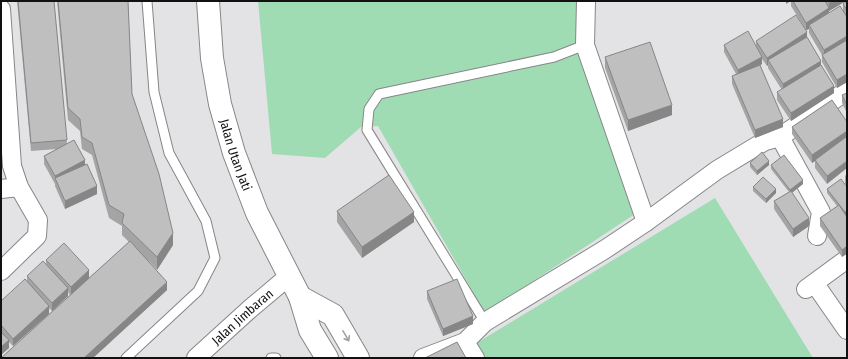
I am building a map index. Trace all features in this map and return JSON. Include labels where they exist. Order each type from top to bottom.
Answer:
[{"type":"main road","name":"Jalan Utan Jati","points":[[208,1],[213,66],[220,104],[234,153],[257,213],[300,297],[310,330],[326,358]]},
{"type":"main road","points":[[300,297],[334,315],[358,358]]},
{"type":"street","points":[[586,1],[585,45],[646,222]]},
{"type":"street","points":[[1,9],[6,166],[20,187],[38,220],[37,236],[1,271]]},
{"type":"street","points":[[423,358],[465,342],[485,322],[604,250],[646,222],[716,170],[765,141],[780,137],[847,92]]},
{"type":"street","points":[[780,137],[821,212],[817,236]]},
{"type":"street","points":[[1,189],[20,187]]},
{"type":"street","points":[[847,259],[810,286],[847,330]]},
{"type":"street","name":"Jalan Jimbaran","points":[[196,358],[289,276]]},
{"type":"street","points":[[465,342],[475,358]]},
{"type":"lane","points":[[126,358],[198,291],[215,258],[206,221],[169,153],[154,92],[147,1]]},
{"type":"lane","points":[[485,322],[368,130],[369,109],[379,94],[554,57],[585,45]]},
{"type":"lane","points":[[270,358],[276,358]]},
{"type":"green space","points":[[258,1],[582,1],[591,56],[644,208],[485,313],[378,126],[361,127],[325,158],[272,154]]},
{"type":"green space","points":[[715,198],[813,358],[484,358],[475,344]]},
{"type":"building","points":[[18,1],[54,1],[67,140],[31,143]]},
{"type":"building","points":[[58,1],[128,1],[132,94],[159,174],[173,233],[157,257],[122,223],[124,214],[109,205],[92,143],[82,137],[80,119],[68,108]]},
{"type":"building","points":[[793,1],[825,1],[829,8],[806,23]]},
{"type":"building","points":[[847,1],[847,10],[843,4]]},
{"type":"building","points":[[840,6],[847,17],[847,36],[824,50],[809,25]]},
{"type":"building","points":[[796,15],[807,32],[767,58],[756,41]]},
{"type":"building","points":[[748,31],[762,57],[738,70],[724,45]]},
{"type":"building","points":[[807,37],[821,61],[783,84],[768,60]]},
{"type":"building","points":[[847,40],[847,74],[837,80],[822,55]]},
{"type":"building","points":[[650,42],[672,105],[628,120],[605,57]]},
{"type":"building","points":[[760,65],[783,119],[755,130],[732,76]]},
{"type":"building","points":[[821,65],[834,86],[791,113],[777,92]]},
{"type":"building","points":[[847,93],[847,105],[842,95]]},
{"type":"building","points":[[832,100],[847,122],[847,131],[812,155],[792,127]]},
{"type":"building","points":[[846,137],[847,161],[827,176],[815,160]]},
{"type":"building","points":[[74,140],[85,160],[55,176],[44,156]]},
{"type":"building","points":[[762,152],[769,161],[757,171],[750,163]]},
{"type":"building","points":[[784,155],[803,180],[790,190],[771,165]]},
{"type":"building","points":[[87,164],[97,186],[65,201],[55,178]]},
{"type":"building","points":[[389,175],[414,212],[362,247],[337,211]]},
{"type":"building","points":[[763,177],[776,189],[766,199],[753,187]]},
{"type":"building","points":[[841,179],[847,187],[847,211],[845,212],[827,189]]},
{"type":"building","points":[[791,191],[809,218],[793,229],[774,201]]},
{"type":"building","points":[[839,205],[847,217],[847,246],[842,250],[820,218]]},
{"type":"building","points":[[130,241],[167,282],[84,358],[1,358]]},
{"type":"building","points":[[64,243],[89,270],[71,287],[46,260]]},
{"type":"building","points":[[43,261],[68,288],[52,303],[27,276]]},
{"type":"building","points":[[25,279],[49,306],[13,339],[1,325],[1,301]]},
{"type":"building","points":[[457,279],[473,316],[443,329],[427,291]]},
{"type":"building","points":[[1,332],[9,340],[1,347]]},
{"type":"building","points":[[457,342],[466,358],[425,358]]}]
